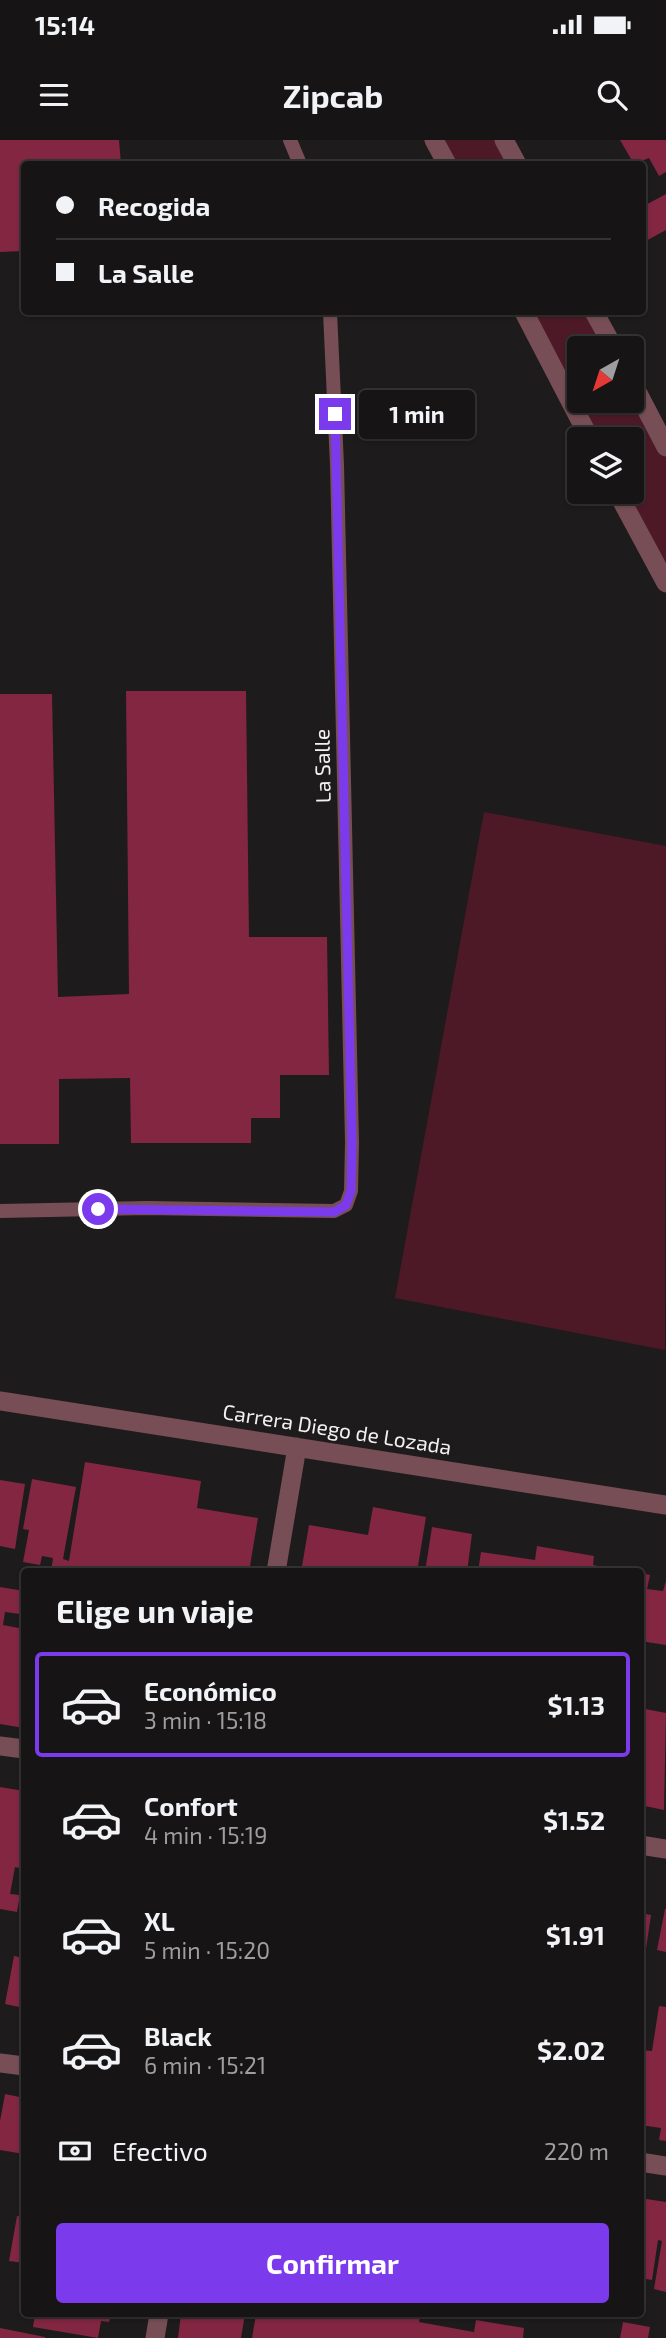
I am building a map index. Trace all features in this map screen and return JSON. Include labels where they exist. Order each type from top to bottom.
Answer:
[{"type":"street","points":[[434,140],[445,161]]},
{"type":"street","points":[[504,140],[515,161]]},
{"type":"street","points":[[526,315],[584,427]]},
{"type":"street","points":[[596,315],[607,336]]},
{"type":"street","points":[[644,405],[666,447]]},
{"type":"street","points":[[623,504],[666,583]]},
{"type":"street","name":"Carrera Diego de Lozada","points":[[0,1401],[666,1505]]},
{"type":"street","points":[[277,1568],[297,1447]]},
{"type":"street","points":[[0,1746],[21,1749]]},
{"type":"street","points":[[644,1846],[666,1849]]},
{"type":"street","points":[[0,2063],[21,2066]]},
{"type":"street","points":[[644,2163],[666,2166]]},
{"type":"street","points":[[155,2338],[158,2317]]},
{"type":"lane","points":[[290,140],[299,161]]},
{"type":"lane","name":"La Salle","points":[[0,1211],[147,1208],[334,1212],[346,1205],[351,1191],[352,1142],[338,490],[330,315]]},
{"type":"shaded area","points":[[434,140],[504,140],[515,161],[445,161]]},
{"type":"shaded area","points":[[526,315],[596,315],[607,336],[567,336],[567,395]]},
{"type":"shaded area","points":[[576,413],[641,413],[666,447],[666,583],[623,504],[644,504],[644,427],[584,427]]},
{"type":"shaded area","points":[[484,812],[666,846],[665,1350],[395,1298]]},
{"type":"building","points":[[0,140],[119,140],[121,161],[21,161],[21,251],[0,252]]},
{"type":"building","points":[[620,140],[666,140],[666,172],[659,176],[649,158],[632,161]]},
{"type":"building","points":[[666,194],[666,230],[646,241],[646,205]]},
{"type":"building","points":[[126,691],[246,691],[249,937],[327,937],[329,1075],[280,1075],[280,1118],[251,1118],[251,1143],[131,1143],[130,1078],[59,1079],[59,1144],[0,1144],[0,694],[52,694],[58,997],[129,994]]},
{"type":"building","points":[[85,1462],[201,1481],[197,1508],[258,1518],[250,1568],[52,1568],[53,1558],[42,1556],[40,1565],[23,1562],[29,1530],[23,1529],[32,1479],[76,1487],[63,1559],[69,1561]]},
{"type":"building","points":[[0,1480],[25,1484],[15,1549],[0,1546]]},
{"type":"building","points":[[373,1507],[426,1517],[418,1568],[302,1568],[309,1525],[368,1535]]},
{"type":"building","points":[[432,1527],[472,1534],[468,1568],[426,1568]]},
{"type":"building","points":[[537,1546],[594,1556],[593,1565],[605,1568],[479,1568],[481,1552],[535,1560]]},
{"type":"building","points":[[644,1574],[650,1575],[647,1589],[663,1591],[666,1581],[666,1645],[644,1642]]},
{"type":"building","points":[[0,1587],[21,1590],[20,1614],[5,1612],[3,1625],[21,1628],[21,1728],[0,1724]]},
{"type":"building","points":[[644,1709],[666,1713],[664,1810],[644,1806]]},
{"type":"building","points":[[0,1787],[21,1790],[21,1868],[15,1867],[10,1894],[20,1895],[17,1912],[0,1909]]},
{"type":"building","points":[[666,1909],[666,1952],[657,1950]]},
{"type":"building","points":[[644,1914],[651,1915],[644,1962]]},
{"type":"building","points":[[14,1956],[21,1957],[21,2007],[5,2004]]},
{"type":"building","points":[[659,2006],[666,2007],[666,2141],[659,2140],[661,2128],[644,2126],[644,2050],[652,2051]]},
{"type":"building","points":[[5,2094],[21,2097],[21,2154],[0,2150],[0,2121]]},
{"type":"building","points":[[644,2199],[666,2202],[666,2292],[654,2289],[662,2241],[658,2240],[652,2280],[644,2279]]},
{"type":"building","points":[[17,2216],[21,2217],[21,2263],[9,2261]]},
{"type":"building","points":[[35,2317],[110,2317],[109,2322],[101,2321],[98,2338],[33,2327]]},
{"type":"building","points":[[181,2317],[244,2317],[241,2338],[178,2338]]},
{"type":"building","points":[[256,2317],[420,2317],[419,2322],[474,2332],[476,2320],[524,2328],[523,2338],[252,2338]]},
{"type":"building","points":[[623,2322],[650,2327],[648,2338],[620,2338]]},
{"type":"building","points":[[0,2328],[45,2337],[45,2338],[0,2338]]},
{"type":"route","points":[[98,1209],[334,1212],[346,1205],[351,1191],[335,414]]}]
